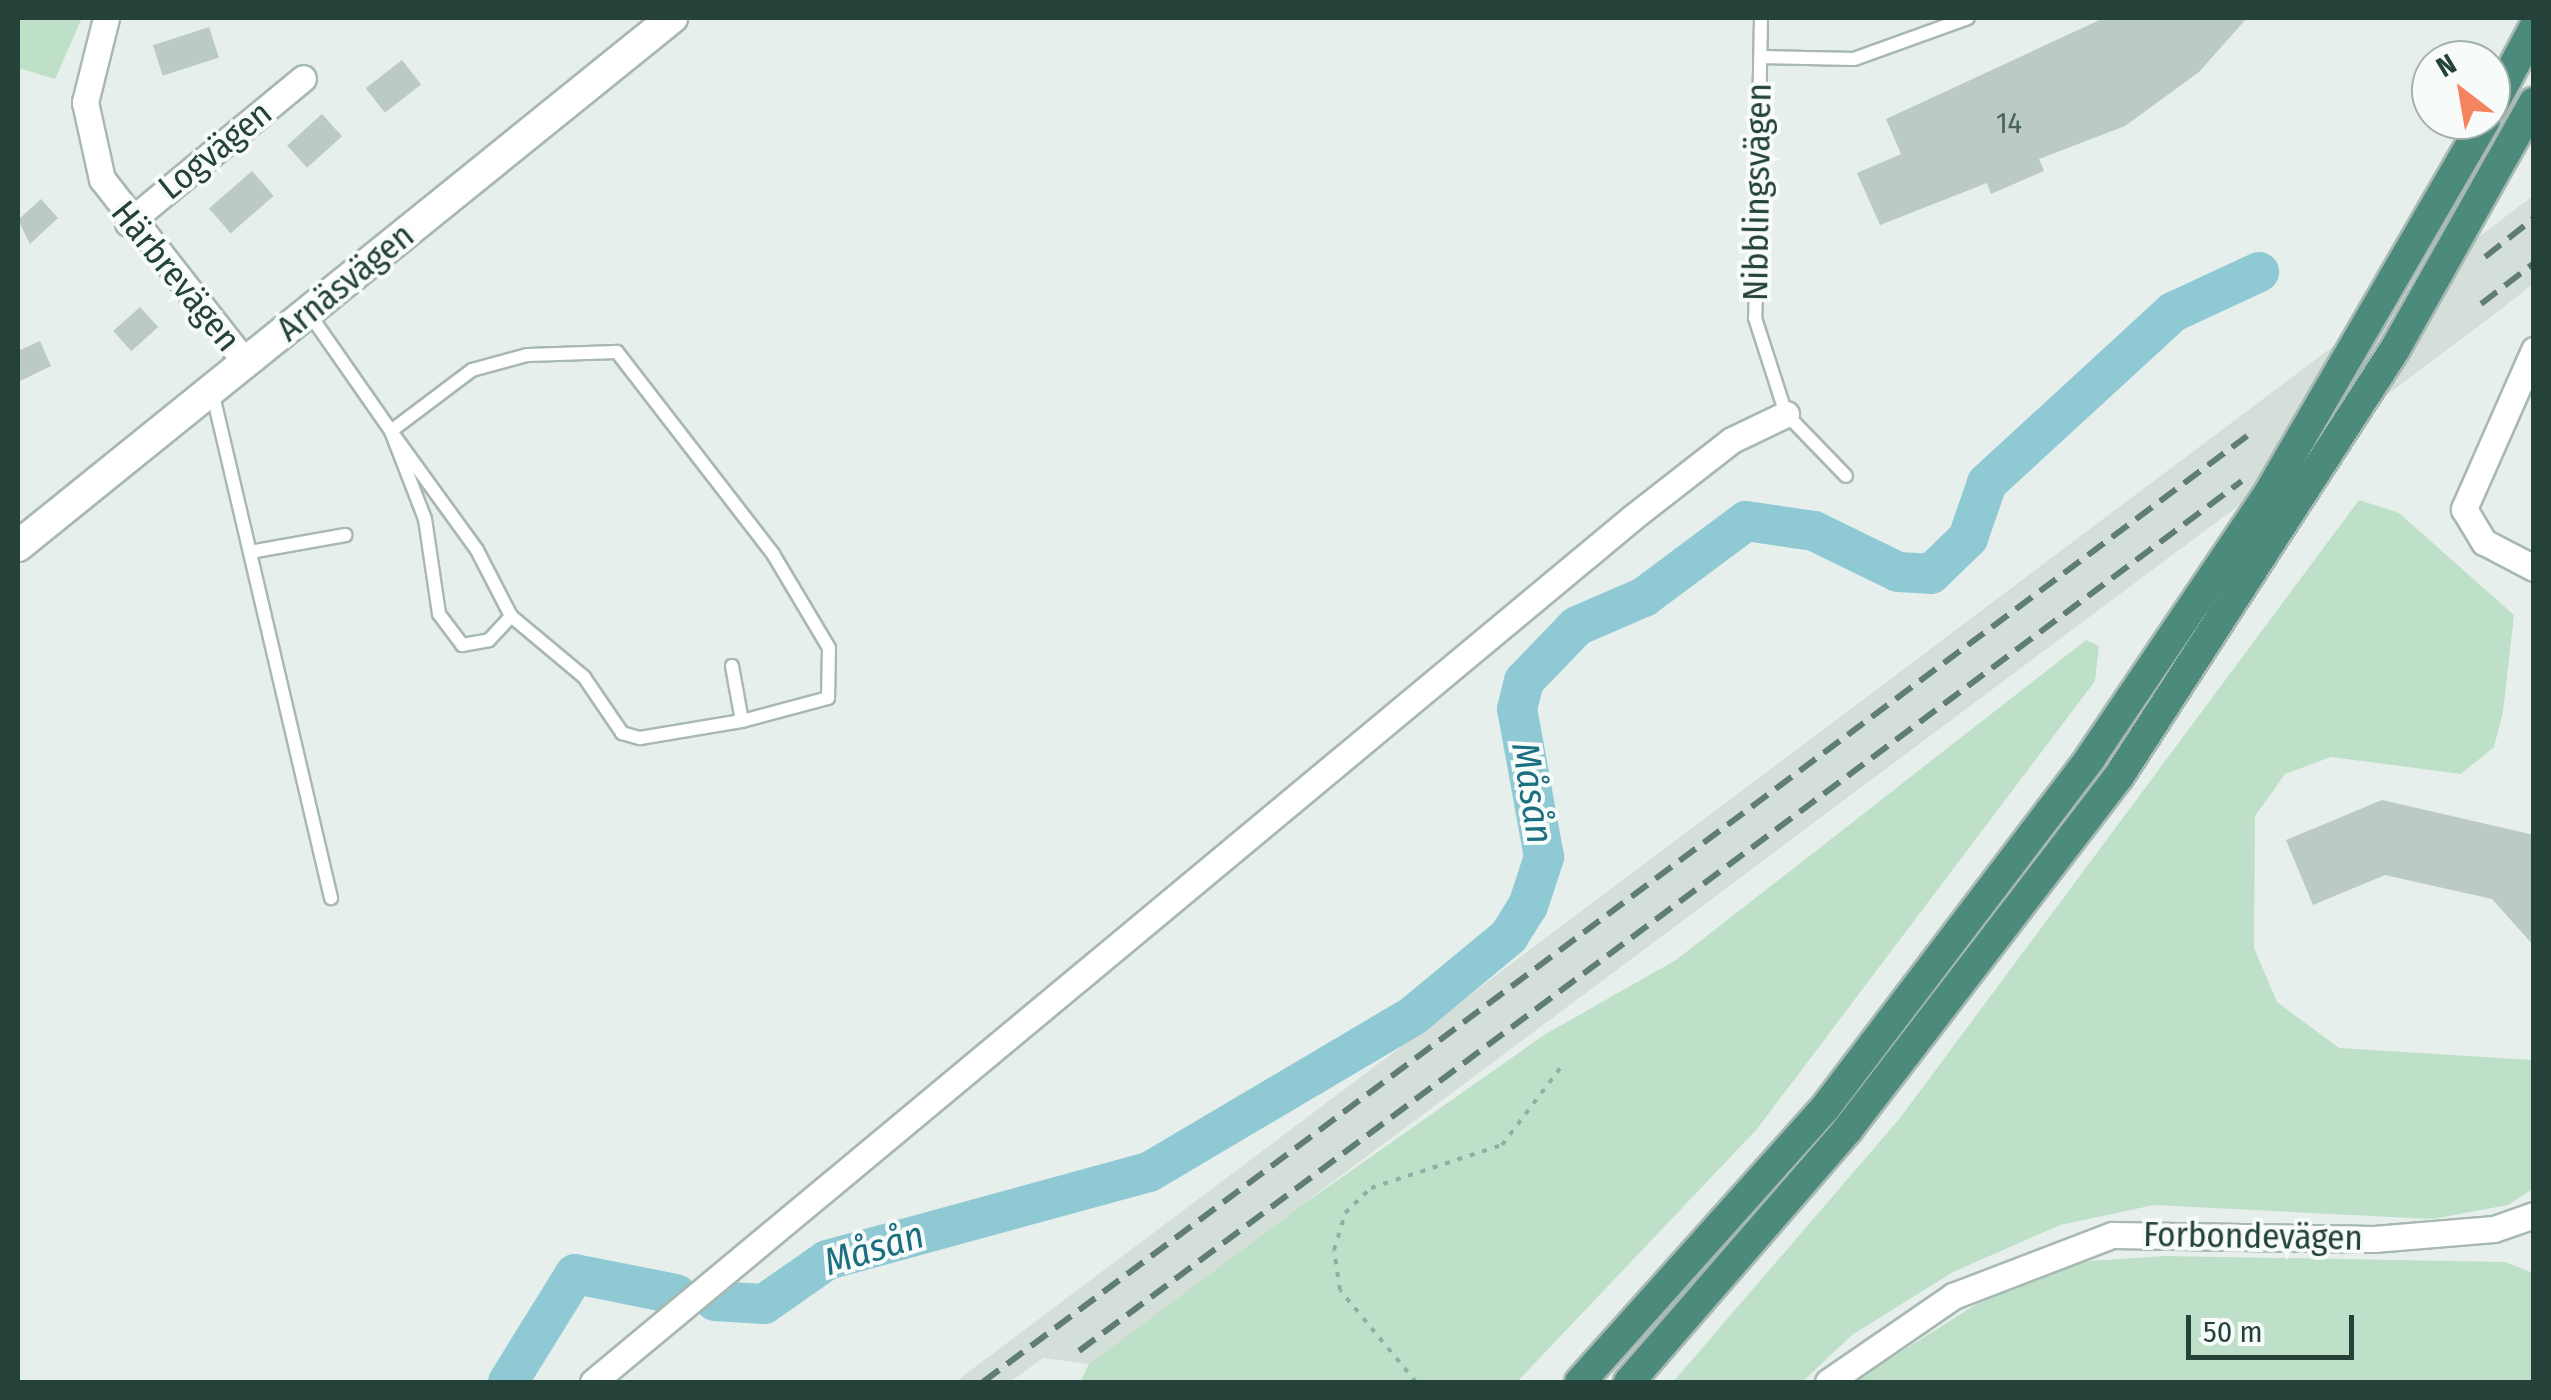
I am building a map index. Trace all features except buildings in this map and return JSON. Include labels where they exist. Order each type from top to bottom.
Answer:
[{"type":"highway","points":[[2511,71],[2534,28]]},
{"type":"highway","points":[[1629,1382],[1848,1129],[2119,776],[2385,366],[2534,102]]},
{"type":"highway","points":[[1580,1382],[1825,1108],[2091,757],[2266,498],[2473,140]]},
{"type":"street","name":"Härbrevägen","points":[[106,18],[85,102],[97,167],[128,222],[244,362]]},
{"type":"street","name":"Arnäsvägen","points":[[18,546],[672,18]]},
{"type":"street","name":"Logvägen","points":[[128,222],[303,78]]},
{"type":"street","points":[[2534,350],[2464,509],[2484,542],[2534,568]]},
{"type":"street","points":[[592,1382],[1633,517],[1732,440],[1786,414]]},
{"type":"street","name":"Forbondevägen","points":[[1828,1382],[1953,1296],[2112,1235],[2374,1239],[2530,1221]]},
{"type":"lane","name":"Nibblingsvägen","points":[[1761,18],[1750,249],[1755,318],[1786,414],[1846,476]]},
{"type":"lane","name":"Nibblingsvägen","points":[[1760,58],[1854,59],[1968,18]]},
{"type":"lane","points":[[308,312],[391,432],[477,550],[511,616],[584,676],[622,733],[640,738],[742,721],[828,698],[829,648],[773,554],[617,352],[527,356],[472,370],[391,432]]},
{"type":"lane","points":[[211,389],[330,898]]},
{"type":"lane","points":[[391,432],[425,519],[440,614],[462,645],[489,640],[511,616]]},
{"type":"lane","points":[[250,552],[345,535]]},
{"type":"lane","points":[[732,666],[742,721]]},
{"type":"path","points":[[1416,1382],[1340,1290],[1334,1250],[1345,1213],[1371,1188],[1502,1145],[1561,1068]]},
{"type":"shaded area","points":[[2533,196],[2533,284],[2491,317],[1089,1364],[1043,1358],[1010,1382],[955,1382]]},
{"type":"green space","points":[[18,18],[82,18],[55,79],[18,68]]},
{"type":"green space","points":[[2359,500],[2399,513],[2514,615],[2503,712],[2494,747],[2461,774],[2331,757],[2285,774],[2255,816],[2254,948],[2277,1002],[2339,1048],[2533,1060],[2533,1189],[2508,1205],[2432,1219],[2154,1205],[2060,1225],[1953,1272],[1852,1335],[1802,1382],[1673,1382],[1900,1118]]},
{"type":"green space","points":[[2086,640],[2099,646],[2095,681],[1757,1129],[1517,1382],[1080,1382],[1089,1364],[1298,1208],[1544,1035],[1676,960]]},
{"type":"green space","points":[[2166,1256],[2505,1262],[2533,1273],[2533,1382],[1853,1382],[1975,1305],[2075,1262]]},
{"type":"waterway","name":"Måsån","points":[[715,1301],[764,1304],[827,1260],[1149,1172],[1414,1015],[1509,936],[1528,906],[1544,857],[1517,709],[1524,681],[1577,626],[1644,597],[1746,521],[1814,531],[1898,572],[1931,574],[1968,538],[1987,483],[2173,312],[2259,272]]},
{"type":"waterway","name":"Måsån","points":[[508,1382],[575,1274],[676,1294]]},
{"type":"railway","points":[[2485,257],[2534,218]]},
{"type":"railway","points":[[2481,304],[2534,263]]},
{"type":"railway","points":[[983,1382],[2247,436]]},
{"type":"railway","points":[[1079,1351],[2242,481]]}]
